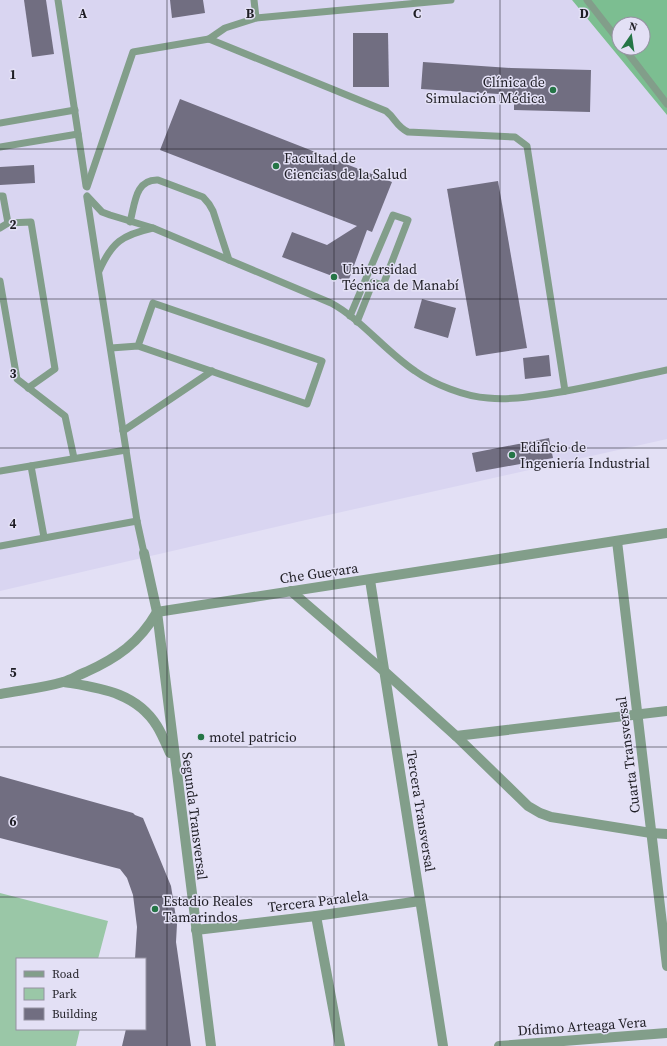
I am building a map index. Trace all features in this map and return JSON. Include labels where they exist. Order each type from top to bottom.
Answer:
[{"type":"street","name":"Che Guevara","points":[[156,612],[667,533]]},
{"type":"street","name":"Cuarta Transversal","points":[[617,541],[667,966]]},
{"type":"street","points":[[0,694],[64,682],[106,663],[122,653],[148,627],[156,612],[144,553]]},
{"type":"street","name":"Tercera Transversal","points":[[370,580],[443,1046]]},
{"type":"street","points":[[292,591],[456,736],[528,806],[551,817],[651,833],[667,834]]},
{"type":"street","name":"Segunda Transversal","points":[[156,612],[211,1046]]},
{"type":"street","points":[[64,682],[105,689],[126,697],[147,711],[158,726],[174,762]]},
{"type":"street","points":[[456,736],[667,711]]},
{"type":"street","name":"Tercera Paralela","points":[[196,930],[316,916],[420,901]]},
{"type":"street","points":[[316,916],[340,1046]]},
{"type":"street","name":"Dídimo Arteaga Vera","points":[[499,1046],[667,1033]]},
{"type":"lane","points":[[58,0],[123,431],[137,521],[144,553]]},
{"type":"lane","points":[[254,0],[256,18]]},
{"type":"lane","points":[[87,187],[133,52],[208,39],[225,28],[256,18],[452,0]]},
{"type":"lane","points":[[587,0],[611,31]]},
{"type":"lane","points":[[208,39],[386,111],[391,115],[400,128],[408,132],[515,137],[522,141],[527,146],[564,391]]},
{"type":"lane","points":[[630,56],[667,104]]},
{"type":"lane","points":[[0,123],[75,110]]},
{"type":"lane","points":[[0,147],[78,134]]},
{"type":"lane","points":[[130,222],[139,188],[145,182],[158,180],[202,197],[210,204],[214,212],[229,260]]},
{"type":"lane","points":[[0,196],[3,196],[8,223]]},
{"type":"lane","points":[[87,196],[102,212],[153,228],[331,303],[350,316],[415,371],[437,383],[461,392],[487,398],[516,399],[667,370]]},
{"type":"lane","points":[[350,316],[393,215],[408,220],[383,285],[373,282],[357,322]]},
{"type":"lane","points":[[0,228],[8,223],[31,222],[56,369],[28,388]]},
{"type":"lane","points":[[99,271],[112,246],[120,240],[137,232],[153,228]]},
{"type":"lane","points":[[0,281],[17,379],[65,416],[74,458]]},
{"type":"lane","points":[[111,348],[138,346],[307,404],[322,361],[153,303],[138,346]]},
{"type":"lane","points":[[123,431],[212,371]]},
{"type":"lane","points":[[0,471],[126,450]]},
{"type":"lane","points":[[32,466],[44,537]]},
{"type":"lane","points":[[0,546],[137,521]]},
{"type":"shaded area","name":"Universidad Técnica de Manabí","points":[[0,0],[572,0],[611,47],[611,56],[618,56],[667,115],[667,439],[297,522],[0,591]]},
{"type":"green space","points":[[572,0],[667,0],[667,115],[618,56],[651,56],[651,16],[611,16],[611,47]]},
{"type":"green space","points":[[0,893],[108,921],[98,958],[16,958],[16,1030],[80,1030],[76,1046],[0,1046]]},
{"type":"building","points":[[24,0],[46,0],[54,54],[32,57]]},
{"type":"building","points":[[170,0],[203,0],[205,13],[172,18]]},
{"type":"building","points":[[353,33],[388,33],[389,87],[353,87]]},
{"type":"building","points":[[423,62],[511,68],[591,70],[590,112],[514,110],[514,95],[421,89]]},
{"type":"building","name":"Facultad de Ciencias de la Salud","points":[[180,99],[392,182],[372,232],[367,230],[348,282],[282,257],[292,232],[327,245],[357,226],[160,150]]},
{"type":"building","points":[[34,165],[35,183],[0,185],[0,167]]},
{"type":"building","points":[[498,181],[527,348],[476,356],[447,189]]},
{"type":"building","points":[[422,299],[456,308],[448,338],[414,328]]},
{"type":"building","points":[[549,355],[551,376],[525,379],[523,358]]},
{"type":"building","name":"Edificio de Ingeniería Industrial","points":[[549,438],[553,458],[476,472],[472,453]]},
{"type":"building","name":"Estadio Reales Tamarindos","points":[[0,776],[133,813],[143,818],[171,886],[177,924],[176,942],[191,1046],[122,1046],[126,1030],[146,1030],[146,958],[135,958],[137,927],[133,895],[127,878],[120,869],[0,838]]},
{"type":"place","name":"Clínica de Simulación Médica","points":[[553,90]]},
{"type":"place","name":"Facultad de Ciencias de la Salud","points":[[276,166]]},
{"type":"place","name":"Universidad Técnica de Manabí","points":[[334,277]]},
{"type":"place","name":"Edificio de Ingeniería Industrial","points":[[512,455]]},
{"type":"place","name":"motel patricio","points":[[201,737]]},
{"type":"place","name":"Estadio Reales Tamarindos","points":[[155,909]]}]
